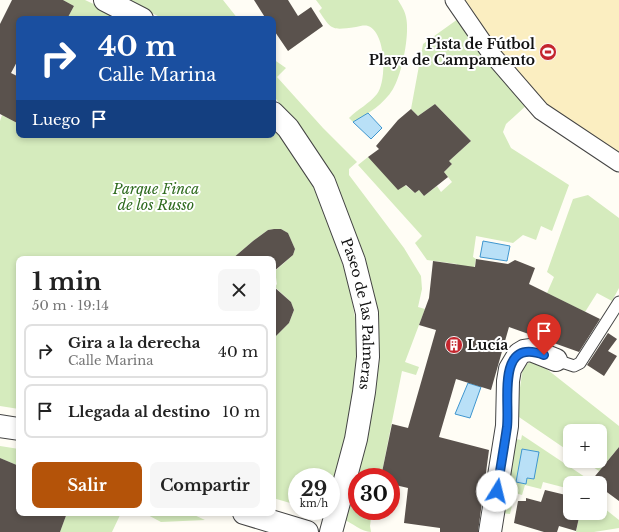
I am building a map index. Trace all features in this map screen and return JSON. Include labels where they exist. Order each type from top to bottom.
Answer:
[{"type":"street","points":[[105,0],[136,16]]},
{"type":"street","points":[[454,0],[489,51],[541,111],[619,163]]},
{"type":"street","name":"Paseo de las Palmeras","points":[[276,117],[288,128],[324,182],[354,261],[367,313],[368,356],[364,392],[356,439],[331,532]]},
{"type":"street","points":[[490,532],[507,426],[508,381],[510,369],[519,354],[524,351],[531,350],[556,360]]},
{"type":"street","points":[[0,426],[16,428]]},
{"type":"street","points":[[254,516],[307,532]]},
{"type":"lane","points":[[556,360],[574,366],[580,363],[619,302]]},
{"type":"green space","points":[[63,0],[85,0],[119,16],[69,16],[74,6]]},
{"type":"green space","points":[[125,0],[223,0],[236,16],[158,16]]},
{"type":"green space","points":[[316,0],[398,0],[403,8],[407,24],[406,43],[402,64],[393,89],[380,104],[353,122],[349,118],[374,98],[380,88],[383,57],[378,37],[374,30],[368,26],[342,29],[333,28],[319,11],[322,8]]},
{"type":"green space","points":[[458,19],[528,104],[506,124],[503,132],[511,148],[569,185],[552,231],[541,226],[536,240],[523,235],[513,243],[476,236],[473,257],[476,259],[473,274],[457,272],[457,264],[427,260],[415,243],[422,236],[358,165],[368,157],[415,193],[419,190],[424,196],[437,186],[441,192],[452,182],[444,172],[452,164],[449,161],[471,141],[435,104],[418,116],[411,109],[423,44]]},
{"type":"green space","points":[[276,61],[286,68],[277,77],[323,128],[357,162],[349,169],[349,175],[404,248],[421,276],[422,289],[418,307],[425,309],[405,362],[419,367],[416,375],[402,371],[383,468],[353,468],[373,372],[319,156],[276,99]]},
{"type":"green space","name":"Parque Finca de los Russo","points":[[2,115],[16,122],[16,138],[276,138],[276,131],[305,170],[314,184],[321,200],[341,259],[353,307],[357,340],[357,374],[347,432],[337,468],[288,468],[288,502],[276,499],[276,336],[289,323],[294,310],[291,302],[276,288],[276,270],[293,255],[295,249],[288,233],[281,229],[268,230],[236,256],[16,256],[16,409],[0,406],[0,121]]},
{"type":"green space","points":[[588,195],[619,218],[619,288],[612,301],[597,293],[585,312],[547,293],[554,277],[547,272],[573,199]]},
{"type":"green space","points":[[534,359],[619,426],[619,447],[607,461],[607,424],[563,424],[563,447],[516,415],[523,367]]},
{"type":"green space","points":[[522,435],[563,462],[563,468],[572,468],[584,476],[563,476],[563,487],[543,482],[541,489],[525,485],[522,495],[515,493],[510,514],[501,513],[512,438],[521,440]],"holes":[[[522,449],[538,452],[533,479],[527,478]]]},
{"type":"green space","points":[[0,446],[16,449],[16,465],[0,458]]},
{"type":"green space","points":[[594,468],[602,468],[599,471]]},
{"type":"green space","points":[[348,494],[348,520],[371,520],[371,532],[361,529],[343,519]]},
{"type":"green space","points":[[607,511],[619,520],[619,528],[594,532],[576,532],[579,520],[607,520]]},
{"type":"green space","points":[[66,516],[120,516],[112,532],[60,532]]},
{"type":"green space","points":[[150,516],[196,516],[205,520],[161,522]]},
{"type":"sand","points":[[465,0],[619,0],[619,155],[550,110],[482,31]]},
{"type":"water","points":[[368,113],[382,128],[371,139],[353,122]]},
{"type":"water","points":[[483,241],[510,246],[507,261],[480,257]]},
{"type":"water","points":[[468,383],[481,387],[470,418],[455,414]]},
{"type":"water","points":[[522,449],[539,452],[534,479],[527,478],[526,484],[516,482]]},
{"type":"building","points":[[12,0],[63,0],[74,6],[69,16],[16,16],[16,64],[11,73],[16,76],[16,122],[0,114],[0,24]]},
{"type":"building","points":[[254,0],[288,0],[298,16],[311,7],[323,26],[288,51],[276,33],[276,16],[264,16]]},
{"type":"building","points":[[435,104],[471,141],[449,161],[452,164],[444,172],[448,177],[424,196],[419,190],[415,193],[406,185],[398,190],[368,157],[379,149],[376,146],[398,120],[411,109],[418,116]]},
{"type":"building","points":[[281,229],[288,233],[295,249],[293,255],[276,269],[276,256],[236,256],[253,241],[268,230]]},
{"type":"building","points":[[476,259],[508,264],[515,260],[535,268],[529,284],[600,319],[579,352],[509,327],[491,390],[456,379],[439,437],[489,450],[478,532],[440,532],[440,528],[404,523],[408,488],[400,486],[400,468],[383,468],[392,424],[408,428],[436,330],[419,325],[429,298],[433,261],[475,267]]},
{"type":"building","points":[[276,289],[291,302],[294,310],[289,323],[276,336]]},
{"type":"building","points":[[608,333],[617,339],[608,351],[617,356],[604,376],[587,365]]},
{"type":"building","points":[[619,447],[619,501],[607,492],[607,476],[595,476],[602,468],[607,468],[607,462]]},
{"type":"building","points":[[0,458],[16,465],[16,516],[66,516],[60,532],[0,532]]},
{"type":"building","points":[[545,490],[563,494],[563,520],[578,520],[576,531],[559,526],[557,532],[544,532],[514,523],[518,501],[526,501],[526,498],[541,502]]},
{"type":"place","name":"Pista de Fútbol Playa de Campamento","points":[[548,52]]},
{"type":"place","name":"Lucía","points":[[454,345]]},
{"type":"route","points":[[497,491],[507,426],[507,397],[510,369],[513,361],[524,351],[531,350],[544,355]]}]
